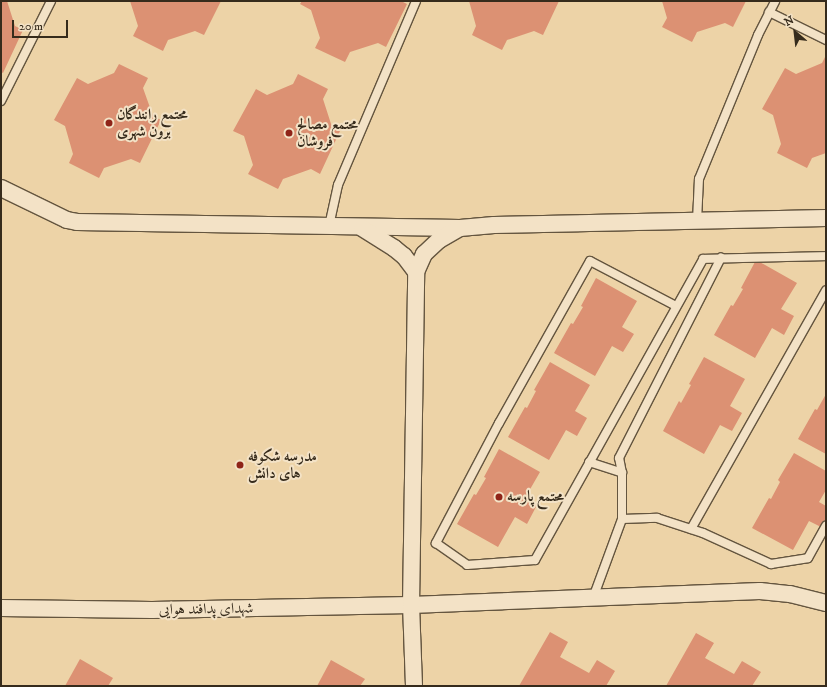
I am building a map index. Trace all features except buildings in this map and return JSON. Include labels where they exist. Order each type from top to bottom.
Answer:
[{"type":"street","points":[[1,188],[67,220],[77,222],[460,228],[494,225],[826,218]]},
{"type":"street","points":[[360,227],[404,256],[416,272]]},
{"type":"street","points":[[414,686],[412,605],[416,272],[424,254],[439,240],[460,228]]},
{"type":"street","name":"شهدای پدافند هوایی","points":[[1,608],[152,610],[412,605],[760,591],[825,600]]},
{"type":"lane","points":[[1,101],[51,1]]},
{"type":"lane","points":[[329,226],[338,185],[416,1]]},
{"type":"lane","points":[[697,221],[699,179],[758,35],[775,1]]},
{"type":"lane","points":[[769,12],[826,40]]},
{"type":"lane","points":[[676,306],[590,261],[499,423],[436,543],[467,565],[535,560],[703,259],[826,256]]},
{"type":"lane","points":[[593,598],[622,519],[622,473],[619,458],[722,258]]},
{"type":"lane","points":[[691,529],[826,290]]},
{"type":"lane","points":[[589,462],[622,473]]},
{"type":"lane","points":[[622,519],[657,518],[691,529],[771,564],[808,558],[826,526]]},
{"type":"place","name":"محتمع رانندگان برون شهری","points":[[109,123]]},
{"type":"place","name":"محتمع مصالح فروشان","points":[[289,133]]},
{"type":"place","name":"مدرسه شکوفه های دانش","points":[[240,465]]},
{"type":"place","name":"محتمع پارسه","points":[[499,497]]}]
